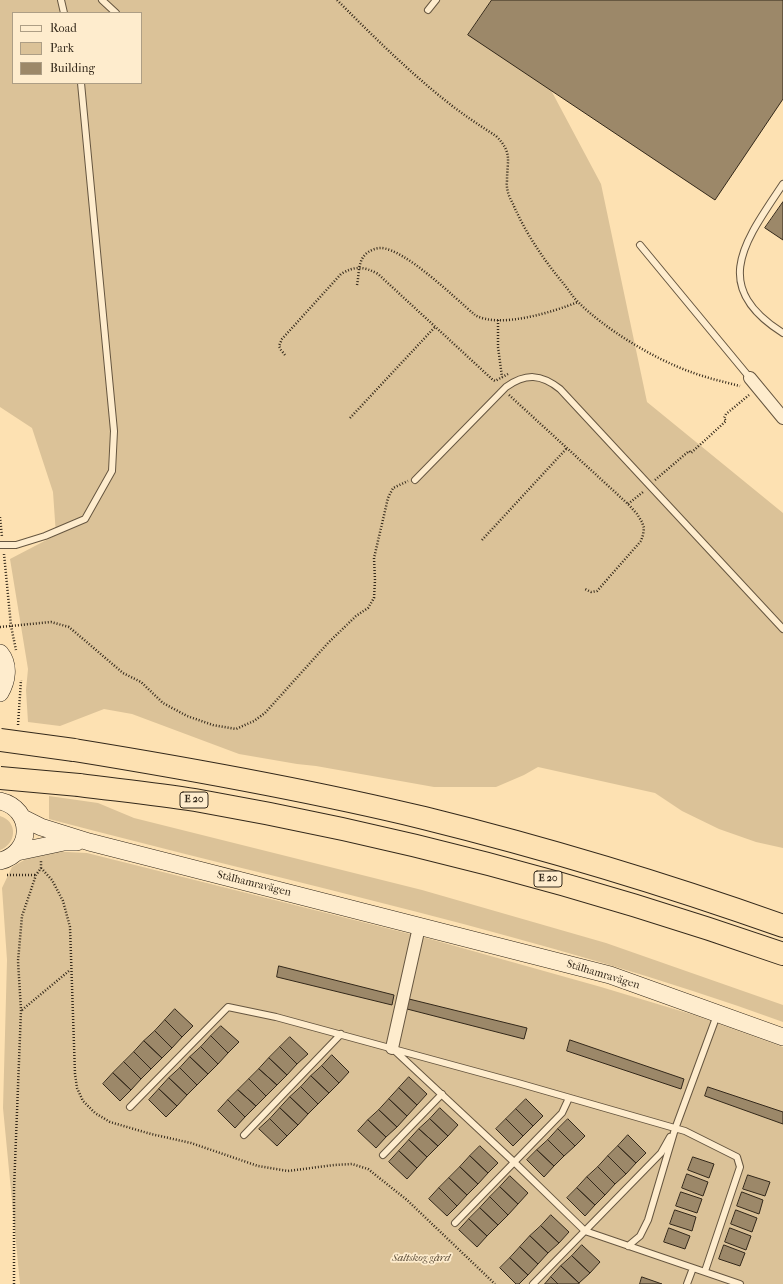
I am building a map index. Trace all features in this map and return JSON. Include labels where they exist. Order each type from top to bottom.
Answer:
[{"type":"highway","name":"E 20","points":[[0,740],[74,750],[197,770],[318,794],[424,818],[553,852],[711,900],[783,926]]},
{"type":"highway","name":"E 20","points":[[0,778],[79,785],[193,800],[417,845],[546,879],[702,926],[783,954]]},
{"type":"main road","points":[[0,653],[7,670],[6,679],[0,693]]},
{"type":"main road","points":[[0,784],[20,814],[26,832],[20,848],[8,857],[0,875]]},
{"type":"main road","name":"Stålhamravägen","points":[[0,802],[10,805],[20,814],[41,827],[89,842],[610,976],[783,1037]]},
{"type":"main road","name":"Stålhamravägen","points":[[8,857],[64,842],[89,842]]},
{"type":"street","points":[[750,378],[783,418]]},
{"type":"street","points":[[392,1048],[419,926]]},
{"type":"lane","points":[[61,0],[64,12]]},
{"type":"lane","points":[[102,0],[115,12]]},
{"type":"lane","points":[[428,10],[436,0]]},
{"type":"lane","points":[[2,545],[16,545],[45,536],[85,519],[112,471],[114,431],[81,84]]},
{"type":"lane","points":[[783,184],[754,228],[747,242],[741,260],[739,275],[743,290],[751,305],[761,317],[783,333]]},
{"type":"lane","points":[[640,245],[750,378]]},
{"type":"lane","points":[[415,480],[506,387],[520,379],[534,377],[550,381],[560,389],[783,629]]},
{"type":"lane","points":[[130,1107],[228,1007],[276,1017],[341,1034],[518,1083],[685,1131],[737,1157],[740,1167],[705,1271]]},
{"type":"lane","points":[[628,1246],[640,1236],[648,1220],[675,1129],[717,1013]]},
{"type":"lane","points":[[244,1135],[341,1034]]},
{"type":"lane","points":[[392,1048],[514,1162],[585,1231],[740,1284]]},
{"type":"lane","points":[[383,1155],[442,1094]]},
{"type":"lane","points":[[455,1223],[562,1113],[569,1098]]},
{"type":"lane","points":[[533,1284],[661,1153],[675,1129]]},
{"type":"lane","points":[[687,1284],[693,1268]]},
{"type":"path","points":[[337,0],[394,56],[430,88],[447,102],[496,136],[503,143],[509,159],[507,181],[508,190],[518,216],[540,252],[578,302],[629,340],[660,358],[691,372],[760,392]]},
{"type":"path","points":[[357,285],[360,267],[364,256],[374,249],[381,248],[389,250],[409,261],[480,318],[498,320],[532,317],[578,302]]},
{"type":"path","points":[[285,355],[279,346],[282,339],[341,274],[353,268],[360,267],[378,274],[493,380],[495,381],[509,373]]},
{"type":"path","points":[[498,320],[498,347],[502,376],[510,396],[628,504],[637,514],[644,528],[641,541],[597,591],[591,592],[585,589]]},
{"type":"path","points":[[350,418],[435,327]]},
{"type":"path","points":[[664,471],[689,451],[691,453],[726,420],[724,418],[726,414],[747,396]]},
{"type":"path","points":[[482,540],[567,448]]},
{"type":"path","points":[[651,473],[662,484]]},
{"type":"path","points":[[0,627],[51,622],[69,626],[122,673],[142,682],[163,703],[187,716],[206,723],[236,729],[254,721],[264,713],[328,643],[356,616],[368,608],[374,598],[374,558],[388,498],[393,488],[408,480],[415,480]]},
{"type":"path","points":[[628,504],[642,492]]},
{"type":"path","points":[[0,517],[11,626]]},
{"type":"path","points":[[41,868],[52,880],[63,901],[70,927],[75,1074],[77,1088],[83,1101],[95,1113],[110,1122],[151,1134],[191,1142],[258,1166],[288,1171],[352,1164],[368,1169],[407,1200],[495,1284]]},
{"type":"path","points":[[0,875],[36,875],[22,916],[18,961],[21,1010],[14,1189],[14,1284]]},
{"type":"path","points":[[21,1010],[71,969]]},
{"type":"green space","points":[[0,0],[503,0],[601,184],[647,402],[783,513],[783,848],[756,842],[719,829],[682,811],[655,793],[538,767],[524,775],[496,787],[434,787],[239,754],[132,714],[104,709],[60,726],[28,722],[26,690],[28,669],[10,559],[56,535],[53,492],[32,428],[0,407]]},
{"type":"green space","points":[[49,796],[98,803],[134,818],[422,890],[606,943],[783,1005],[783,1022],[693,991],[510,937],[418,912],[49,819]]},
{"type":"green space","points":[[0,816],[10,823],[13,833],[10,843],[0,850]]},
{"type":"green space","name":"Saltskog gård","points":[[46,851],[87,853],[430,939],[694,1015],[783,1047],[783,1284],[20,1284],[3,1108],[7,960],[2,888],[12,867],[26,859]]},
{"type":"building","points":[[492,0],[783,0],[783,99],[715,200],[468,35]]},
{"type":"building","points":[[783,202],[783,240],[765,228]]},
{"type":"building","points":[[279,966],[394,995],[392,1005],[277,977]]},
{"type":"building","points":[[409,999],[527,1028],[524,1039],[407,1009]]},
{"type":"building","points":[[175,1009],[193,1026],[182,1037],[165,1020]]},
{"type":"building","points":[[165,1020],[182,1037],[172,1048],[155,1031]]},
{"type":"building","points":[[221,1026],[239,1042],[228,1053],[211,1036]]},
{"type":"building","points":[[155,1031],[172,1048],[162,1058],[144,1041]]},
{"type":"building","points":[[211,1036],[228,1053],[218,1064],[201,1047]]},
{"type":"building","points":[[290,1037],[308,1054],[297,1064],[280,1047]]},
{"type":"building","points":[[570,1040],[684,1079],[681,1089],[567,1051]]},
{"type":"building","points":[[144,1041],[162,1058],[151,1069],[134,1052]]},
{"type":"building","points":[[201,1047],[218,1064],[208,1074],[190,1057]]},
{"type":"building","points":[[280,1047],[297,1064],[287,1075],[269,1058]]},
{"type":"building","points":[[134,1052],[151,1069],[141,1079],[124,1062]]},
{"type":"building","points":[[332,1055],[349,1072],[339,1083],[322,1066]]},
{"type":"building","points":[[190,1057],[208,1074],[197,1085],[180,1068]]},
{"type":"building","points":[[269,1058],[287,1075],[277,1085],[259,1069]]},
{"type":"building","points":[[124,1062],[141,1079],[131,1090],[113,1073]]},
{"type":"building","points":[[322,1066],[339,1083],[329,1093],[311,1076]]},
{"type":"building","points":[[180,1068],[197,1085],[187,1095],[169,1078]]},
{"type":"building","points":[[259,1069],[277,1085],[266,1096],[249,1079]]},
{"type":"building","points":[[113,1073],[131,1090],[120,1101],[103,1084]]},
{"type":"building","points":[[311,1076],[329,1093],[318,1104],[301,1087]]},
{"type":"building","points":[[409,1077],[427,1094],[417,1105],[399,1088]]},
{"type":"building","points":[[169,1078],[187,1095],[177,1106],[159,1089]]},
{"type":"building","points":[[249,1079],[266,1096],[256,1106],[238,1090]]},
{"type":"building","points":[[301,1087],[318,1104],[308,1114],[290,1097]]},
{"type":"building","points":[[708,1087],[783,1112],[783,1124],[705,1096]]},
{"type":"building","points":[[399,1088],[417,1105],[407,1116],[389,1099]]},
{"type":"building","points":[[159,1089],[177,1106],[166,1117],[149,1100]]},
{"type":"building","points":[[238,1090],[256,1106],[245,1117],[228,1100]]},
{"type":"building","points":[[290,1097],[308,1114],[298,1125],[280,1108]]},
{"type":"building","points":[[389,1099],[407,1116],[397,1127],[379,1110]]},
{"type":"building","points":[[526,1099],[543,1116],[533,1126],[516,1109]]},
{"type":"building","points":[[228,1100],[245,1117],[235,1128],[218,1111]]},
{"type":"building","points":[[280,1108],[298,1125],[287,1136],[270,1119]]},
{"type":"building","points":[[440,1108],[458,1125],[448,1136],[430,1119]]},
{"type":"building","points":[[516,1109],[533,1126],[523,1136],[506,1119]]},
{"type":"building","points":[[379,1110],[397,1127],[386,1137],[368,1120]]},
{"type":"building","points":[[270,1119],[287,1136],[277,1146],[259,1129]]},
{"type":"building","points":[[430,1119],[448,1136],[438,1146],[419,1129]]},
{"type":"building","points":[[506,1119],[523,1136],[513,1146],[496,1129]]},
{"type":"building","points":[[568,1119],[585,1136],[575,1146],[558,1129]]},
{"type":"building","points":[[368,1120],[386,1137],[376,1148],[358,1131]]},
{"type":"building","points":[[419,1129],[438,1146],[427,1157],[409,1140]]},
{"type":"building","points":[[558,1129],[575,1146],[564,1156],[548,1140]]},
{"type":"building","points":[[628,1135],[646,1153],[636,1163],[618,1146]]},
{"type":"building","points":[[409,1140],[427,1157],[417,1168],[399,1151]]},
{"type":"building","points":[[548,1140],[564,1156],[554,1166],[537,1150]]},
{"type":"building","points":[[480,1146],[498,1163],[488,1173],[470,1156]]},
{"type":"building","points":[[618,1146],[636,1163],[626,1174],[608,1156]]},
{"type":"building","points":[[537,1150],[554,1166],[544,1177],[527,1160]]},
{"type":"building","points":[[399,1151],[417,1168],[407,1179],[389,1162]]},
{"type":"building","points":[[470,1156],[488,1173],[478,1184],[460,1167]]},
{"type":"building","points":[[608,1156],[626,1174],[615,1184],[598,1167]]},
{"type":"building","points":[[693,1157],[714,1164],[709,1178],[688,1170]]},
{"type":"building","points":[[460,1167],[478,1184],[467,1195],[449,1178]]},
{"type":"building","points":[[598,1167],[615,1184],[605,1195],[587,1177]]},
{"type":"building","points":[[687,1174],[708,1182],[703,1196],[682,1188]]},
{"type":"building","points":[[748,1175],[770,1182],[765,1196],[743,1189]]},
{"type":"building","points":[[510,1176],[528,1193],[518,1204],[500,1187]]},
{"type":"building","points":[[587,1177],[605,1195],[595,1205],[577,1188]]},
{"type":"building","points":[[449,1178],[467,1195],[457,1206],[439,1188]]},
{"type":"building","points":[[500,1187],[518,1204],[508,1215],[490,1197]]},
{"type":"building","points":[[439,1188],[457,1206],[447,1216],[429,1199]]},
{"type":"building","points":[[577,1188],[595,1205],[585,1216],[567,1198]]},
{"type":"building","points":[[681,1192],[702,1199],[697,1213],[676,1206]]},
{"type":"building","points":[[742,1192],[763,1200],[759,1214],[737,1206]]},
{"type":"building","points":[[490,1197],[508,1215],[498,1225],[480,1208]]},
{"type":"building","points":[[480,1208],[498,1225],[487,1236],[469,1219]]},
{"type":"building","points":[[675,1210],[696,1217],[692,1231],[670,1224]]},
{"type":"building","points":[[736,1210],[757,1218],[752,1232],[731,1224]]},
{"type":"building","points":[[551,1215],[569,1232],[559,1243],[541,1226]]},
{"type":"building","points":[[469,1219],[487,1236],[477,1247],[459,1230]]},
{"type":"building","points":[[541,1226],[559,1243],[548,1253],[530,1236]]},
{"type":"building","points":[[669,1228],[690,1236],[685,1249],[664,1242]]},
{"type":"building","points":[[730,1228],[751,1236],[746,1250],[725,1242]]},
{"type":"building","points":[[530,1236],[548,1253],[538,1264],[520,1247]]},
{"type":"building","points":[[582,1245],[600,1262],[590,1273],[572,1256]]},
{"type":"building","points":[[724,1245],[745,1253],[740,1266],[719,1259]]},
{"type":"building","points":[[520,1247],[538,1264],[528,1275],[510,1258]]},
{"type":"building","points":[[572,1256],[590,1273],[579,1283],[561,1266]]},
{"type":"building","points":[[510,1258],[528,1275],[519,1284],[516,1284],[500,1268]]},
{"type":"building","points":[[561,1266],[579,1284],[558,1284],[551,1277]]},
{"type":"building","points":[[551,1277],[558,1284],[545,1284]]},
{"type":"building","points":[[642,1277],[662,1284],[640,1284]]}]
